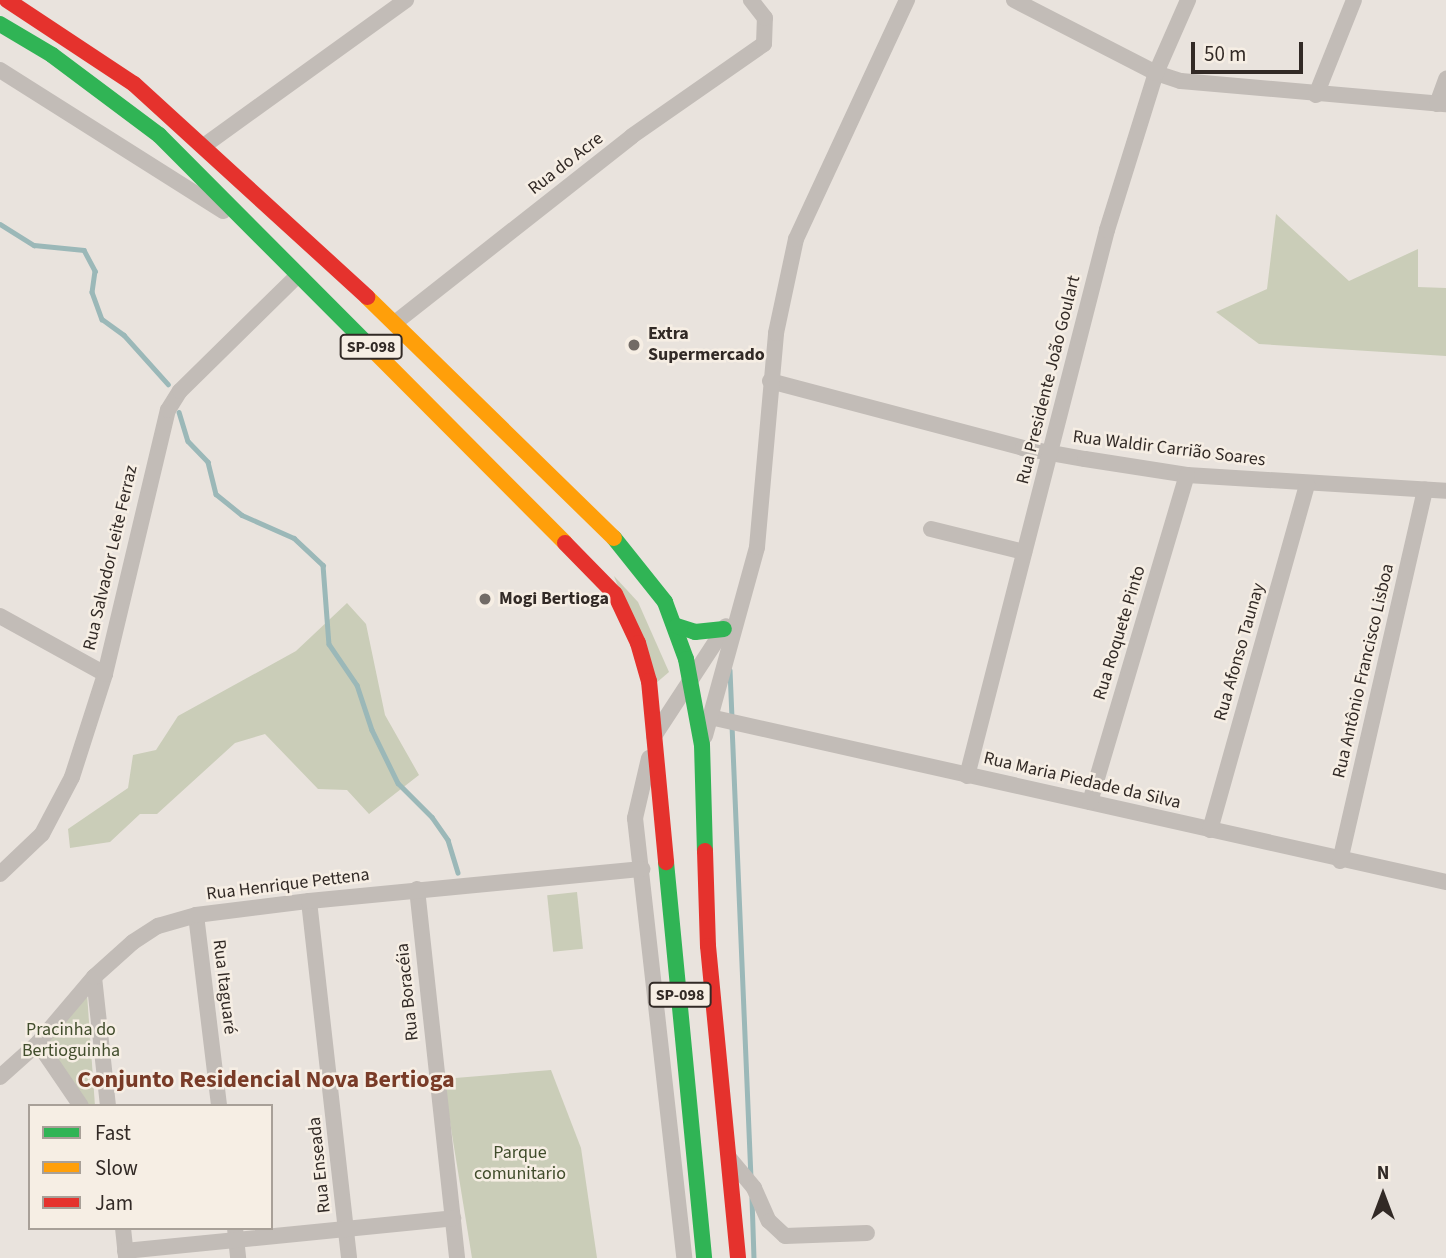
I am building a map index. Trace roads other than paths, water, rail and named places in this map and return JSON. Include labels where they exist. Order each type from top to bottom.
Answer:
[{"type":"main road","name":"SP-098","points":[[6,0],[125,77],[205,145],[269,211],[396,322],[459,389],[571,493],[644,570],[677,626],[691,680],[702,745],[708,946],[738,1258]]},
{"type":"main road","name":"SP-098","points":[[0,24],[91,82],[159,135],[532,506],[615,594],[638,643],[655,733],[705,1258]]},
{"type":"main road","points":[[532,506],[531,493],[539,486],[571,493]]},
{"type":"main road","points":[[677,626],[695,632],[723,629]]},
{"type":"street","points":[[205,145],[406,0]]},
{"type":"street","name":"Rua do Acre","points":[[396,322],[632,136],[764,44],[765,19],[751,0]]},
{"type":"street","points":[[702,745],[720,671],[742,611],[757,547],[770,381],[796,239],[907,0]]},
{"type":"street","points":[[1014,0],[1156,73],[1199,84],[1441,104],[1446,79]]},
{"type":"street","name":"Rua Presidente João Goulart","points":[[967,776],[1107,230],[1156,73],[1188,0]]},
{"type":"street","points":[[1316,95],[1354,0]]},
{"type":"street","points":[[0,70],[250,228]]},
{"type":"street","name":"Rua Salvador Leite Ferraz","points":[[0,874],[53,819],[72,777],[105,674],[159,433],[168,410],[180,391],[298,275]]},
{"type":"street","name":"Rua Waldir Carrião Soares","points":[[770,381],[1051,453],[1188,475],[1446,491]]},
{"type":"street","name":"Rua Roquete Pinto","points":[[1090,802],[1188,475]]},
{"type":"street","name":"Rua Afonso Taunay","points":[[1210,830],[1307,484]]},
{"type":"street","name":"Rua Antônio Francisco Lisboa","points":[[1340,861],[1425,490]]},
{"type":"street","points":[[931,529],[1024,552]]},
{"type":"street","points":[[679,1257],[635,818],[655,733],[723,629],[742,611]]},
{"type":"street","points":[[0,616],[105,674]]},
{"type":"street","name":"Rua Maria Piedade da Silva","points":[[710,717],[1340,861],[1446,882]]},
{"type":"street","name":"Rua Henrique Pettena","points":[[0,1077],[38,1043],[94,977],[140,937],[196,915],[416,889],[642,869]]},
{"type":"street","name":"Rua Boracéia","points":[[416,889],[457,1258]]},
{"type":"street","name":"Rua Enseada","points":[[309,901],[349,1258]]},
{"type":"street","name":"Rua Itaguaré","points":[[196,915],[219,1104]]},
{"type":"street","points":[[94,977],[108,1104]]},
{"type":"street","points":[[38,1043],[80,1104]]},
{"type":"street","points":[[728,1156],[754,1188],[769,1221],[785,1236],[867,1233]]},
{"type":"street","points":[[122,1230],[126,1254],[235,1234],[453,1219]]},
{"type":"street","points":[[235,1234],[238,1258]]},
{"type":"waterway","points":[[0,224],[34,245],[84,250],[95,271],[92,292],[102,319],[124,335],[168,384]]},
{"type":"waterway","points":[[179,412],[188,441],[208,462],[216,494],[242,515],[294,538],[323,565],[329,644],[357,685],[372,730],[398,783],[432,817],[448,840],[458,872]]},
{"type":"waterway","points":[[730,670],[732,717]]},
{"type":"waterway","points":[[732,725],[751,1175]]},
{"type":"waterway","points":[[752,1198],[754,1258]]},
{"type":"place","name":"Extra Supermercado","points":[[634,345]]},
{"type":"place","name":"Mogi Bertioga","points":[[485,599]]},
{"type":"district","name":"Conjunto Residencial Nova Bertioga","points":[[266,1080]]},
{"type":"park label","name":"Pracinha do Bertioguinha","points":[[71,1041]]},
{"type":"park label","name":"Parque comunitario","points":[[520,1164]]}]
